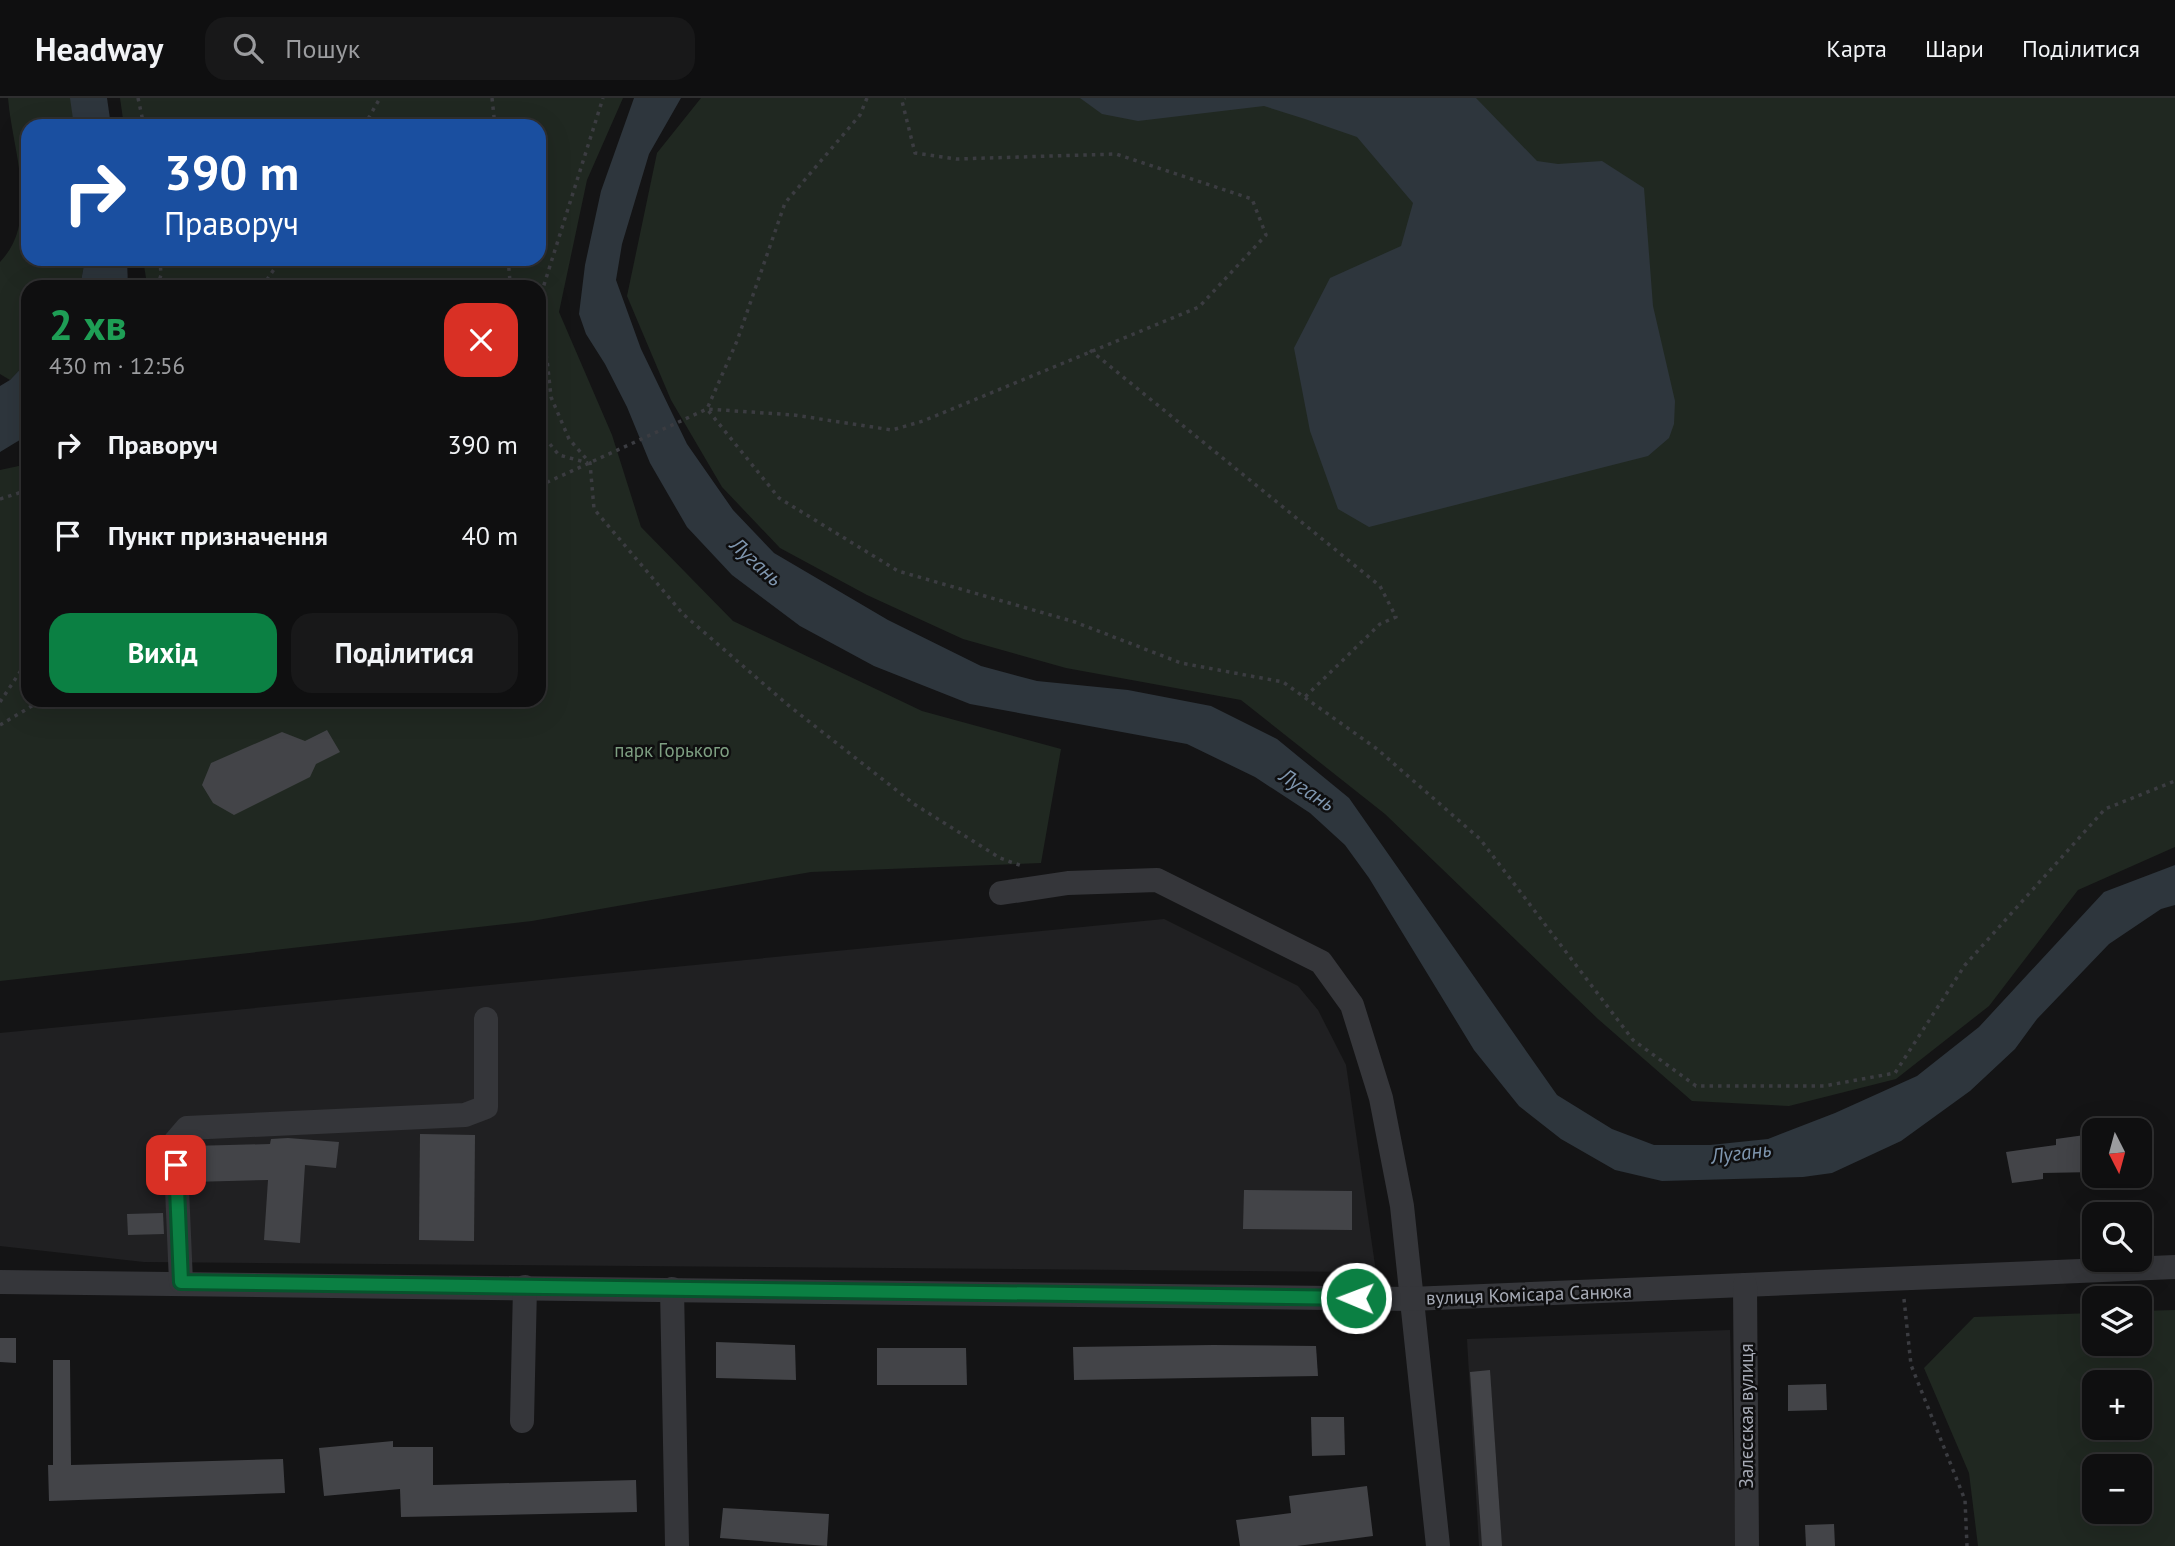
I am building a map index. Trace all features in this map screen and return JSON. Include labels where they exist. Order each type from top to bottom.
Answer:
[{"type":"street","points":[[1002,893],[1068,883],[1157,880],[1321,962],[1352,1005],[1381,1098],[1402,1206],[1438,1546]]},
{"type":"street","points":[[181,1282],[175,1142],[187,1128],[465,1115],[486,1107],[486,1019]]},
{"type":"street","name":"вулиця Комісара Санюка","points":[[0,1282],[181,1282],[1410,1299],[2175,1267]]},
{"type":"street","name":"Залєсская вулиця","points":[[1745,1285],[1746,1546]]},
{"type":"street","points":[[522,1421],[525,1287]]},
{"type":"street","points":[[672,1289],[677,1545]]},
{"type":"path","points":[[138,98],[142,119]]},
{"type":"path","points":[[369,119],[380,98]]},
{"type":"path","points":[[492,98],[494,119]]},
{"type":"path","points":[[546,280],[603,98]]},
{"type":"path","points":[[707,410],[737,341],[785,203],[860,115],[867,98]]},
{"type":"path","points":[[546,483],[707,410],[794,415],[892,430],[923,421],[1199,307],[1266,235],[1252,199],[1116,154],[956,159],[915,153],[902,101],[905,98]]},
{"type":"path","points":[[1090,350],[1380,586],[1396,617],[1380,624],[1305,697]]},
{"type":"path","points":[[546,355],[551,397],[569,439],[590,464],[594,509],[683,614],[788,705],[914,804],[1000,858],[1034,871]]},
{"type":"path","points":[[707,410],[779,498],[898,571],[1075,622],[1181,663],[1283,682],[1305,697],[1377,749],[1480,839],[1633,1040],[1696,1086],[1824,1086],[1895,1073],[1965,965],[2105,809],[2175,781]]},
{"type":"path","points":[[546,439],[559,455],[590,464]]},
{"type":"path","points":[[0,499],[21,493]]},
{"type":"path","points":[[0,702],[21,670]]},
{"type":"path","points":[[0,725],[30,707]]},
{"type":"path","points":[[1901,1279],[1911,1364],[1965,1500],[1967,1546]]},
{"type":"shaded area","points":[[1164,919],[1298,986],[1318,1010],[1346,1065],[1376,1272],[144,1262],[0,1246],[0,1033]]},
{"type":"shaded area","points":[[1730,1330],[1736,1546],[1479,1546],[1467,1339]]},
{"type":"green space","points":[[8,98],[72,98],[74,119],[21,119],[21,183],[18,161]]},
{"type":"green space","name":"парк Горького","points":[[120,98],[623,98],[587,180],[559,312],[612,435],[641,527],[733,621],[922,711],[1061,749],[1041,863],[811,872],[532,921],[0,981],[0,470],[21,466],[21,707],[546,707],[546,280],[145,280],[144,266],[546,266],[546,119],[123,119]]},
{"type":"green space","points":[[701,98],[2175,98],[2175,847],[2078,890],[1989,1006],[1896,1079],[1789,1106],[1692,1101],[1598,1019],[1385,814],[1241,700],[1066,668],[963,639],[867,595],[780,548],[722,487],[671,400],[627,296],[657,153]]},
{"type":"green space","points":[[21,212],[21,266],[84,266],[81,280],[21,280],[21,368],[10,380],[0,374],[0,262],[12,245]]},
{"type":"green space","points":[[2175,1310],[2175,1546],[1978,1546],[1969,1473],[1924,1368],[1974,1317],[2082,1313],[2082,1356],[2152,1356],[2152,1311]]},
{"type":"water","points":[[70,98],[107,98],[110,119],[73,119]]},
{"type":"water","name":"Лугань","points":[[634,98],[681,98],[649,154],[622,244],[616,280],[641,349],[687,444],[733,510],[774,553],[888,620],[981,666],[1037,681],[1128,690],[1211,706],[1277,739],[1349,798],[1557,1095],[1612,1129],[1654,1145],[1710,1145],[1768,1139],[1835,1113],[1917,1076],[1979,1027],[2104,892],[2175,865],[2175,905],[2161,909],[2109,944],[2037,1019],[2015,1049],[1970,1091],[1901,1141],[1832,1173],[1803,1177],[1662,1181],[1615,1170],[1561,1139],[1519,1106],[1474,1050],[1369,878],[1345,845],[1310,813],[1255,777],[1187,744],[970,704],[874,666],[800,626],[732,575],[687,527],[650,463],[627,407],[586,334],[579,314],[585,265],[601,191]]},
{"type":"water","points":[[1080,98],[1476,98],[1537,161],[1558,164],[1602,161],[1644,188],[1653,306],[1675,401],[1674,424],[1669,438],[1648,456],[1369,527],[1338,509],[1310,431],[1294,348],[1330,278],[1401,246],[1413,203],[1357,137],[1264,106],[1138,121],[1102,114]]},
{"type":"water","points":[[84,266],[127,266],[128,280],[81,280]]},
{"type":"water","points":[[21,368],[21,439],[0,452],[0,386]]},
{"type":"building","points":[[327,730],[340,752],[316,764],[310,777],[234,815],[213,803],[202,785],[211,763],[282,732],[305,741]]},
{"type":"building","points":[[420,1134],[475,1135],[474,1241],[419,1240]]},
{"type":"building","points":[[2082,1135],[2082,1172],[2043,1173],[2043,1179],[2012,1183],[2006,1152],[2056,1145],[2056,1139]]},
{"type":"building","points":[[271,1139],[339,1142],[336,1168],[305,1165],[300,1243],[264,1240],[268,1180],[192,1182],[191,1146],[270,1144]]},
{"type":"building","points":[[1244,1190],[1352,1191],[1352,1230],[1243,1229]]},
{"type":"building","points":[[163,1213],[164,1234],[128,1235],[127,1214]]},
{"type":"building","points":[[0,1338],[16,1338],[16,1363],[0,1362]]},
{"type":"building","points":[[716,1342],[795,1345],[796,1380],[716,1378]]},
{"type":"building","points":[[1316,1346],[1318,1376],[1074,1380],[1073,1347]]},
{"type":"building","points":[[877,1348],[966,1348],[967,1385],[877,1385]]},
{"type":"building","points":[[53,1360],[70,1360],[71,1465],[283,1459],[285,1493],[49,1501],[48,1465],[53,1465]]},
{"type":"building","points":[[1490,1370],[1502,1546],[1482,1546],[1470,1372]]},
{"type":"building","points":[[1826,1384],[1827,1410],[1788,1411],[1788,1385]]},
{"type":"building","points":[[1311,1417],[1344,1417],[1345,1455],[1312,1456]]},
{"type":"building","points":[[393,1441],[393,1447],[433,1447],[433,1485],[636,1480],[637,1512],[401,1517],[400,1489],[324,1496],[319,1448]]},
{"type":"building","points":[[1367,1486],[1373,1536],[1297,1546],[1240,1546],[1236,1520],[1291,1513],[1289,1496]]},
{"type":"building","points":[[723,1508],[829,1514],[827,1546],[720,1538]]},
{"type":"building","points":[[1834,1524],[1835,1546],[1806,1546],[1805,1525]]},
{"type":"route","points":[[176,1165],[181,1282],[1356,1298]]}]
